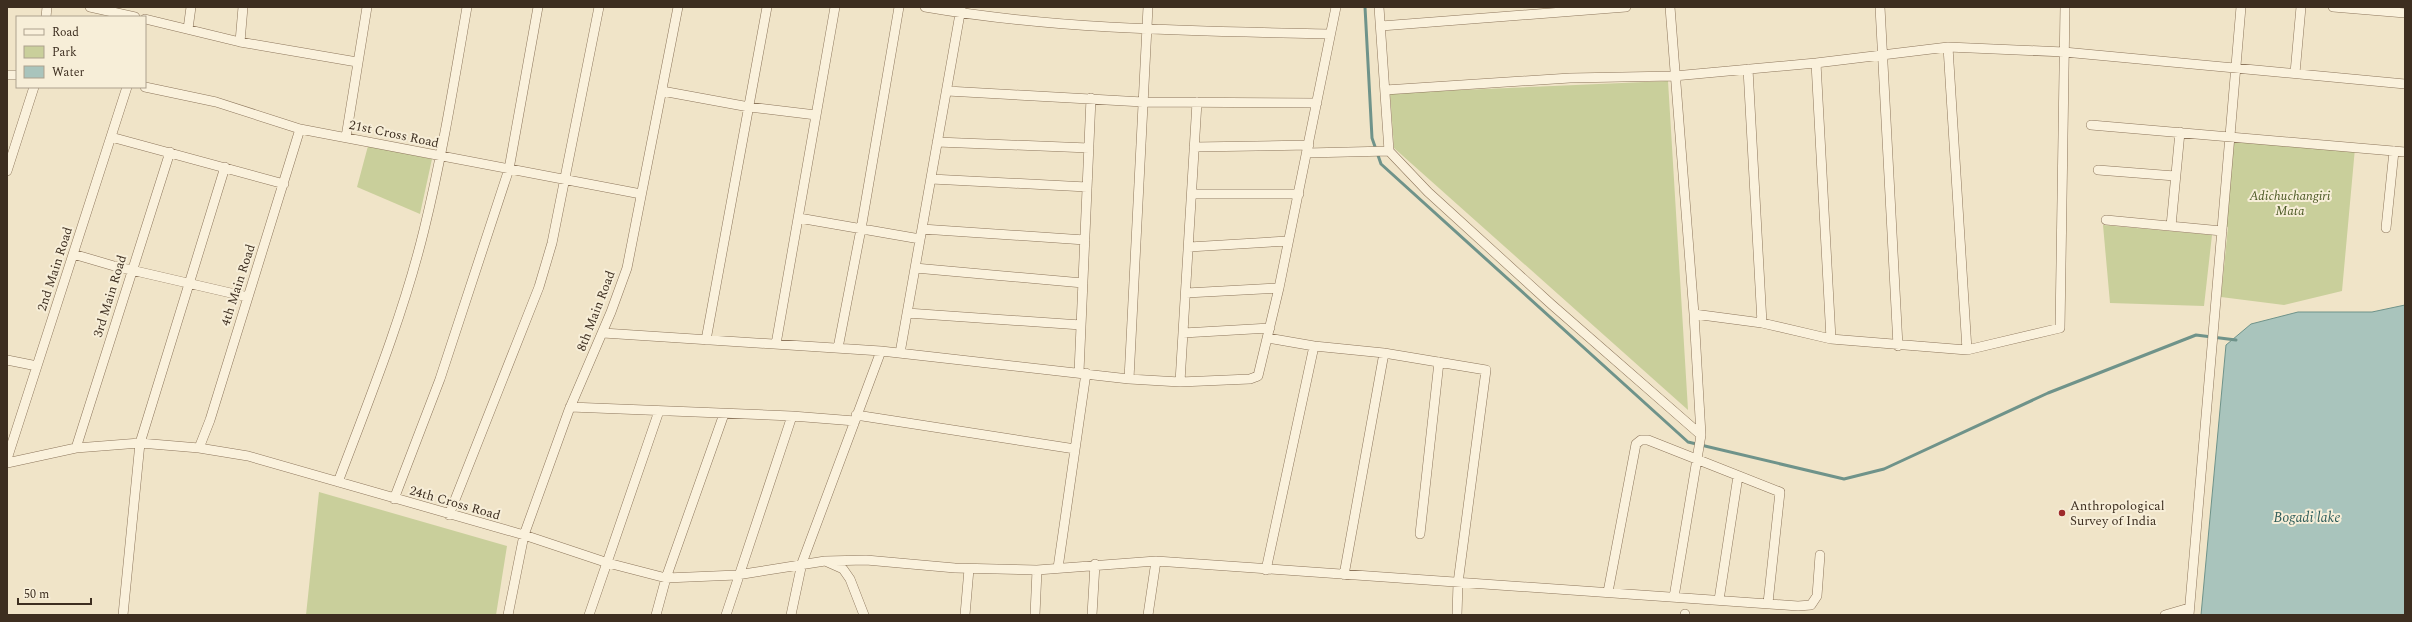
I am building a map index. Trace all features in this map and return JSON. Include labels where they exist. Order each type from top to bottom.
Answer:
[{"type":"street","points":[[90,7],[130,16]]},
{"type":"street","points":[[188,29],[191,7]]},
{"type":"street","points":[[240,42],[243,7]]},
{"type":"street","points":[[346,137],[366,7]]},
{"type":"street","points":[[338,482],[405,292],[424,232],[441,157],[467,7]]},
{"type":"street","points":[[394,499],[440,379],[509,168],[538,7]]},
{"type":"street","points":[[449,515],[539,287],[552,243],[599,7]]},
{"type":"street","name":"8th Main Road","points":[[508,615],[524,535],[570,407],[603,332],[627,268],[678,7]]},
{"type":"street","points":[[706,340],[767,7]]},
{"type":"street","points":[[776,344],[835,7]]},
{"type":"street","points":[[838,348],[861,228],[899,7]]},
{"type":"street","points":[[925,7],[1147,29],[1330,34]]},
{"type":"street","points":[[1129,379],[1148,7]]},
{"type":"street","points":[[603,332],[881,351],[1129,379],[1180,382],[1250,379],[1258,376],[1268,338],[1299,194],[1336,7]]},
{"type":"street","points":[[1379,7],[1389,151],[1440,203],[1701,438]]},
{"type":"street","points":[[1381,26],[1626,7]]},
{"type":"street","points":[[1670,7],[1674,76],[1694,314],[1701,438],[1699,457],[1674,597]]},
{"type":"street","points":[[1880,7],[1881,55],[1898,346]]},
{"type":"street","points":[[1694,314],[1762,323],[1831,340],[1967,350],[2060,328],[2065,7]]},
{"type":"street","points":[[2165,615],[2189,612],[2241,7]]},
{"type":"street","points":[[2295,73],[2301,7]]},
{"type":"street","points":[[2333,7],[2391,9],[2405,13]]},
{"type":"street","points":[[900,353],[961,10]]},
{"type":"street","points":[[146,19],[240,42],[357,62]]},
{"type":"street","points":[[1385,90],[1570,78],[1674,76],[1816,63],[1948,47],[2064,52],[2405,84]]},
{"type":"street","points":[[1948,47],[1967,350]]},
{"type":"street","points":[[1816,63],[1831,340]]},
{"type":"street","points":[[1748,69],[1762,323]]},
{"type":"street","name":"21st Cross Road","points":[[146,87],[216,102],[300,129],[641,194]]},
{"type":"street","points":[[7,171],[34,88]]},
{"type":"street","name":"2nd Main Road","points":[[7,459],[127,88]]},
{"type":"street","points":[[662,91],[749,107],[816,115]]},
{"type":"street","points":[[947,91],[1143,102],[1317,103]]},
{"type":"street","points":[[1058,568],[1075,449],[1082,373],[1081,325],[1091,98]]},
{"type":"street","points":[[1180,382],[1197,102]]},
{"type":"street","points":[[2091,125],[2405,152]]},
{"type":"street","name":"4th Main Road","points":[[199,448],[210,420],[300,129]]},
{"type":"street","points":[[2172,226],[2175,176],[2180,132]]},
{"type":"street","points":[[111,137],[284,184]]},
{"type":"street","points":[[937,142],[1089,148]]},
{"type":"street","points":[[1194,147],[1389,151]]},
{"type":"street","points":[[2386,228],[2394,151]]},
{"type":"street","name":"3rd Main Road","points":[[76,448],[170,152]]},
{"type":"street","points":[[123,615],[140,443],[188,284],[226,167]]},
{"type":"street","points":[[2098,170],[2175,176]]},
{"type":"street","points":[[931,179],[1087,187]]},
{"type":"street","points":[[1192,194],[1299,194]]},
{"type":"street","points":[[799,218],[920,239]]},
{"type":"street","points":[[2106,220],[2222,231]]},
{"type":"street","points":[[922,229],[1085,240]]},
{"type":"street","points":[[1188,247],[1288,241]]},
{"type":"street","points":[[73,254],[114,266],[248,297]]},
{"type":"street","points":[[915,268],[1083,283]]},
{"type":"street","points":[[1186,293],[1279,288]]},
{"type":"street","points":[[907,313],[1081,325]]},
{"type":"street","points":[[1184,333],[1270,328]]},
{"type":"street","points":[[1268,338],[1314,346],[1384,353],[1486,370],[1458,583],[1457,615]]},
{"type":"street","points":[[1266,570],[1314,346]]},
{"type":"street","points":[[791,615],[802,563],[881,351]]},
{"type":"street","points":[[1344,575],[1384,353]]},
{"type":"street","points":[[7,360],[37,366]]},
{"type":"street","points":[[1420,534],[1439,362]]},
{"type":"street","points":[[570,407],[855,418],[1075,449]]},
{"type":"street","points":[[589,615],[659,411]]},
{"type":"street","points":[[656,615],[666,578],[724,414]]},
{"type":"street","points":[[726,615],[737,575],[792,416]]},
{"type":"street","points":[[1608,592],[1636,444],[1641,440],[1648,440],[1699,457],[1738,476],[1780,492],[1768,603]]},
{"type":"street","name":"24th Cross Road","points":[[7,463],[76,448],[140,443],[199,448],[248,456],[449,515],[524,535],[608,563],[666,578],[737,575],[802,563],[825,561],[843,569],[850,579],[864,615]]},
{"type":"street","points":[[1719,600],[1738,476]]},
{"type":"street","points":[[825,561],[879,560],[969,569],[1037,570],[1095,564],[1156,561],[1266,570],[1811,606],[1817,596],[1820,555]]},
{"type":"street","points":[[1148,615],[1156,561]]},
{"type":"street","points":[[1092,615],[1095,564]]},
{"type":"street","points":[[965,615],[969,569]]},
{"type":"street","points":[[1035,615],[1037,570]]},
{"type":"green space","points":[[1668,81],[1688,410],[1394,148],[1390,93]]},
{"type":"green space","name":"Adichuchangiri Mata","points":[[2235,137],[2355,148],[2342,291],[2284,305],[2221,297],[2228,227],[2222,226],[2229,143],[2235,143]]},
{"type":"green space","points":[[368,146],[432,159],[420,214],[357,187]]},
{"type":"green space","points":[[2103,225],[2212,235],[2204,306],[2110,303]]},
{"type":"green space","points":[[319,492],[507,546],[496,615],[306,615]]},
{"type":"water","name":"Bogadi lake","points":[[2405,305],[2405,615],[2201,615],[2226,345],[2251,324],[2298,312],[2372,312]]},
{"type":"waterway","points":[[1365,7],[1372,138],[1381,164],[1688,442],[1844,479],[1884,469],[2048,393],[2196,335],[2236,340]]},
{"type":"place","name":"Anthropological Survey of India","points":[[2062,513]]}]
